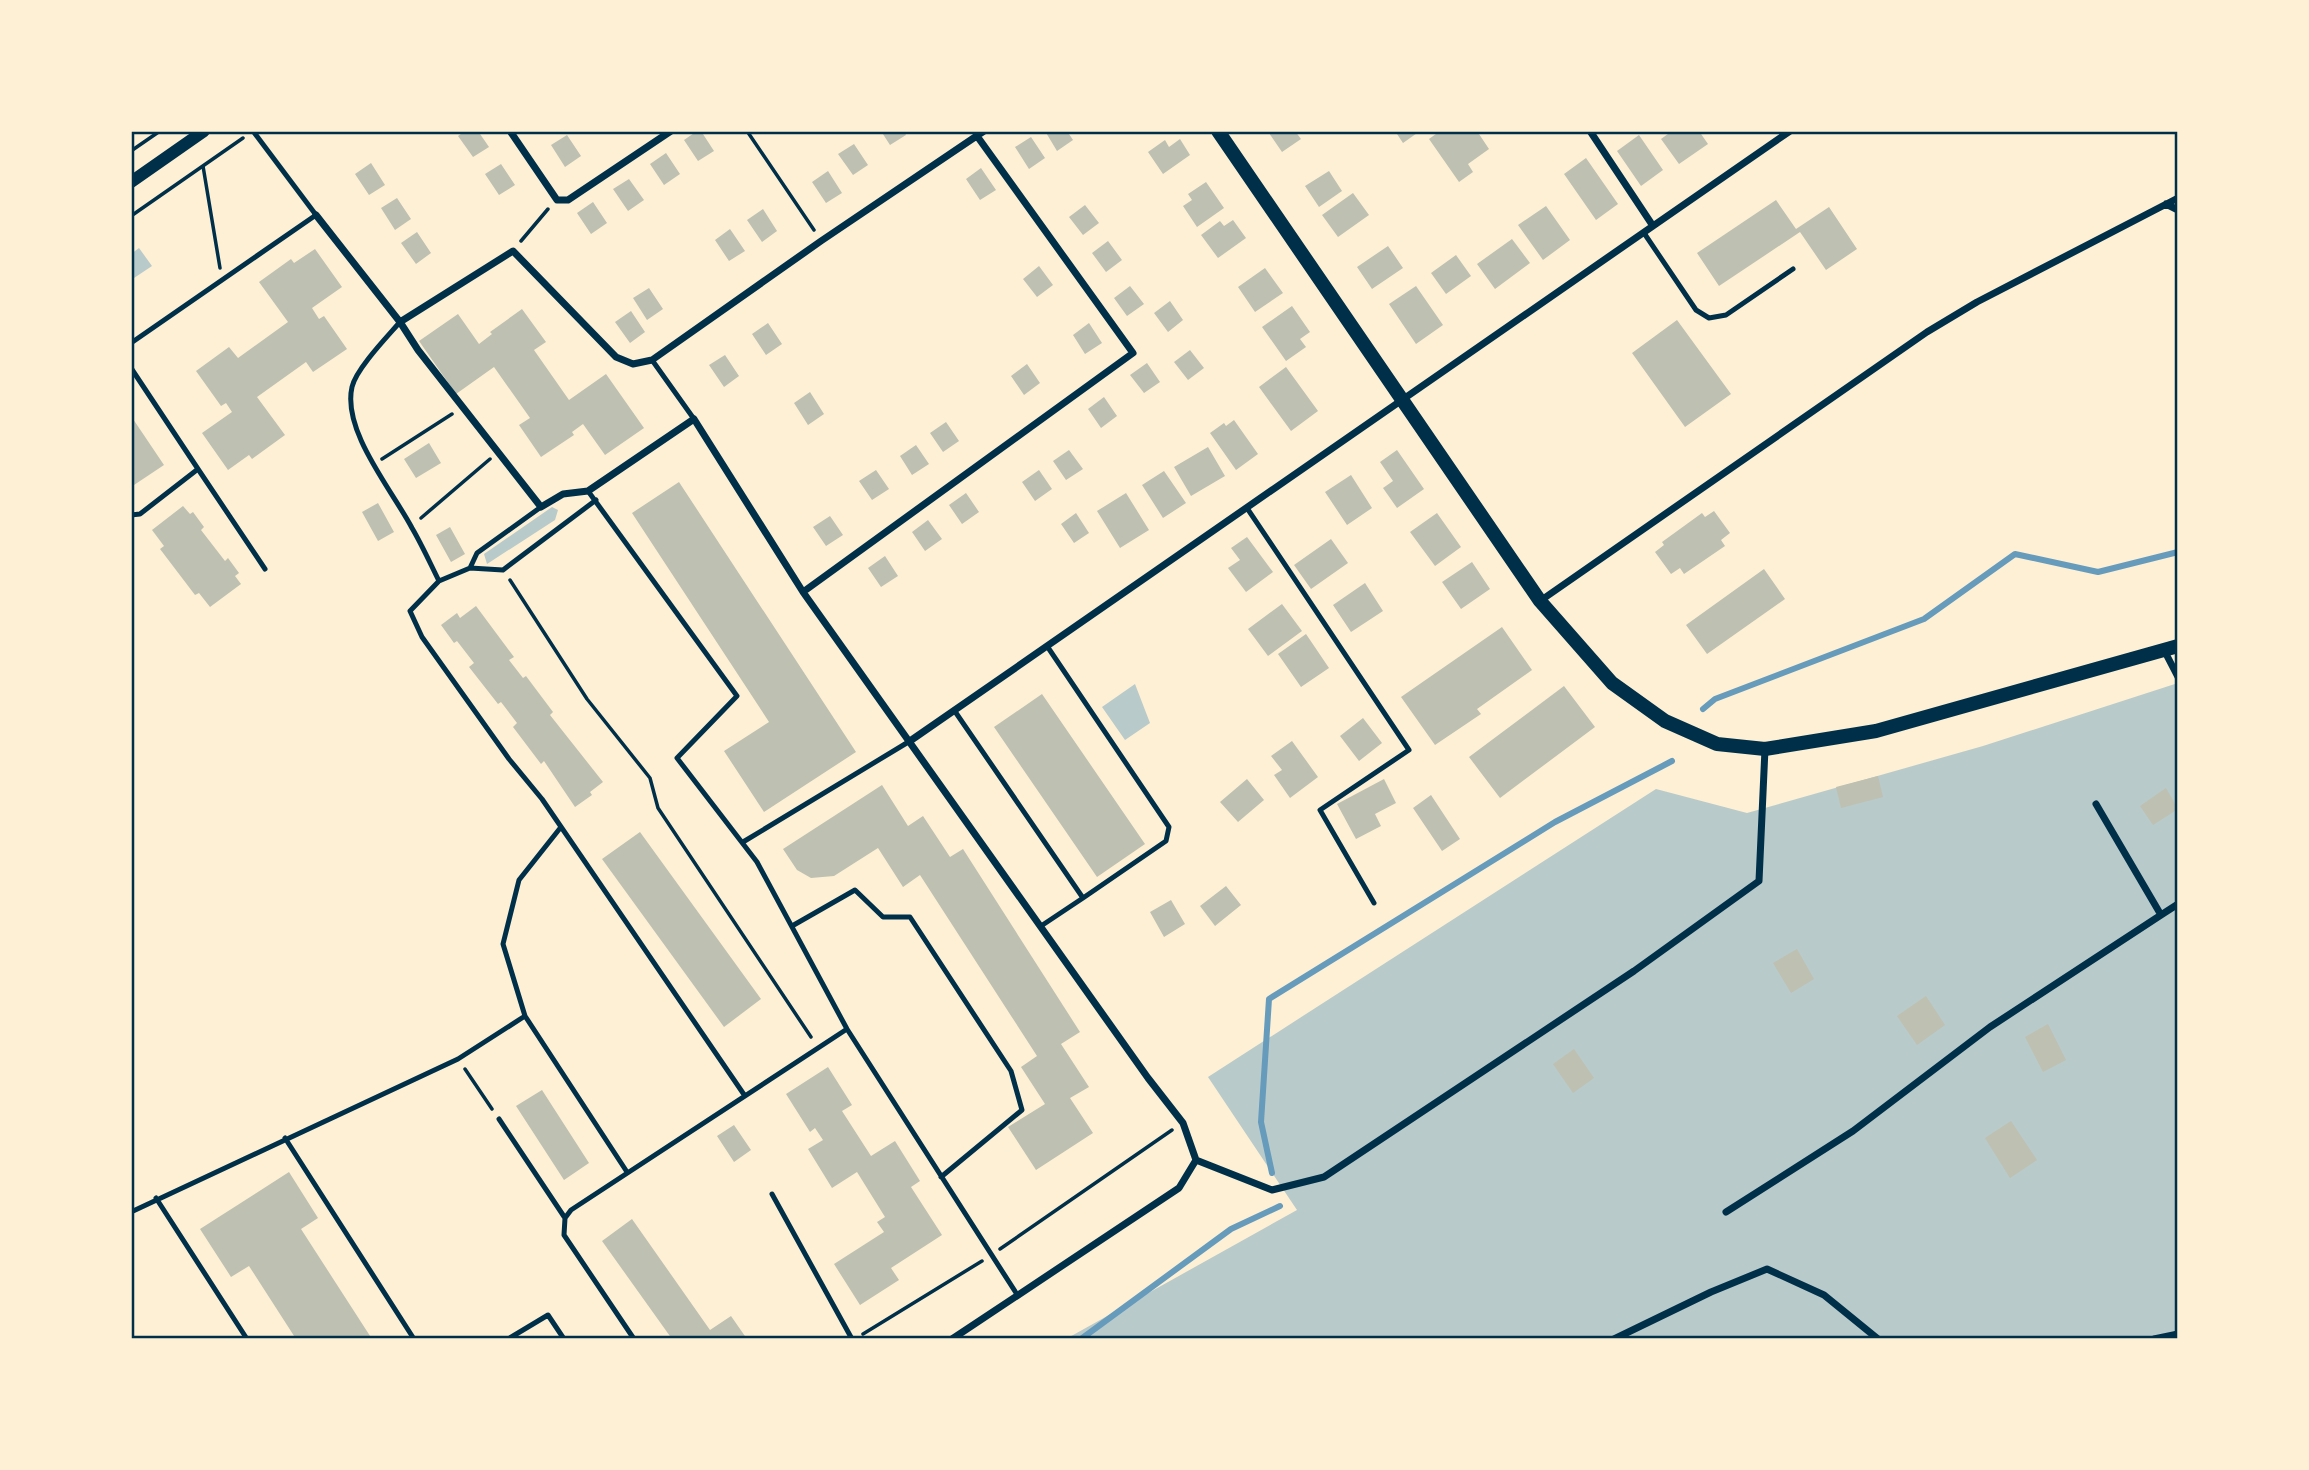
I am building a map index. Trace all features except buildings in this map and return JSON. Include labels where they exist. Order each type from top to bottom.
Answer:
[{"type":"main road","points":[[1219,131],[1539,601],[1612,683],[1665,721],[1717,744],[1765,749],[1876,731],[2171,648]]},
{"type":"street","points":[[131,182],[204,131]]},
{"type":"street","points":[[510,131],[556,200],[568,200],[587,190],[671,131]]},
{"type":"street","points":[[1590,131],[1653,226]]},
{"type":"street","points":[[910,741],[1790,131]]},
{"type":"street","points":[[400,322],[513,251],[616,357],[633,364],[652,360],[821,241],[980,134],[1133,353],[803,592]]},
{"type":"street","points":[[1539,601],[1927,332],[1977,302],[2178,198]]},
{"type":"street","points":[[2166,204],[2178,210]]},
{"type":"street","points":[[316,215],[541,507],[563,494],[588,491],[694,419],[803,592],[1183,1123],[1196,1160],[1272,1189],[1324,1177],[1634,971],[1759,881],[1765,749]]},
{"type":"street","points":[[2171,648],[2178,677]]},
{"type":"street","points":[[2096,804],[2161,915]]},
{"type":"street","points":[[1726,1212],[1853,1131],[1990,1027],[2178,904]]},
{"type":"street","points":[[952,1339],[1179,1188],[1196,1160]]},
{"type":"street","points":[[1614,1339],[1767,1269],[1824,1295],[1878,1339]]},
{"type":"street","points":[[2154,1339],[2178,1334]]},
{"type":"lane","points":[[131,343],[316,215],[253,131]]},
{"type":"lane","points":[[1644,233],[1696,310],[1709,318],[1726,315],[1793,269]]},
{"type":"lane","points":[[400,322],[371,355],[352,386],[352,421],[386,488],[412,526],[439,581]]},
{"type":"lane","points":[[652,360],[694,419]]},
{"type":"lane","points":[[131,368],[265,569]]},
{"type":"lane","points":[[131,515],[140,514],[198,469]]},
{"type":"lane","points":[[588,491],[737,696],[677,758],[757,862],[847,1029],[1018,1296]]},
{"type":"lane","points":[[596,500],[503,570],[470,568],[439,581],[410,611],[422,637],[561,827],[745,1096]]},
{"type":"lane","points":[[470,568],[477,553],[541,507]]},
{"type":"lane","points":[[1247,508],[1409,750],[1320,810],[1374,903]]},
{"type":"lane","points":[[1041,926],[1166,841],[1169,827],[1047,646]]},
{"type":"lane","points":[[954,710],[1083,898]]},
{"type":"lane","points":[[743,842],[910,741]]},
{"type":"lane","points":[[561,827],[519,880],[503,944],[525,1016],[627,1172]]},
{"type":"lane","points":[[792,926],[855,890],[883,917],[910,916],[1011,1071],[1023,1110],[941,1178]]},
{"type":"lane","points":[[131,1212],[458,1059],[525,1016]]},
{"type":"lane","points":[[634,1339],[564,1235],[565,1218],[571,1210],[627,1172],[847,1029]]},
{"type":"lane","points":[[499,1119],[565,1218]]},
{"type":"lane","points":[[285,1138],[414,1339]]},
{"type":"lane","points":[[772,1194],[853,1339]]},
{"type":"lane","points":[[156,1198],[247,1339]]},
{"type":"lane","points":[[508,1339],[548,1315],[564,1339]]},
{"type":"path","points":[[131,151],[160,131]]},
{"type":"path","points":[[131,216],[253,131]]},
{"type":"path","points":[[747,131],[821,241]]},
{"type":"path","points":[[203,166],[223,280]]},
{"type":"path","points":[[513,251],[556,200]]},
{"type":"path","points":[[374,464],[463,407]]},
{"type":"path","points":[[412,526],[498,453]]},
{"type":"path","points":[[503,570],[587,699],[650,778],[658,808],[818,1048]]},
{"type":"path","points":[[458,1059],[499,1119]]},
{"type":"path","points":[[853,1339],[990,1256],[1183,1123]]},
{"type":"shaded area","points":[[139,248],[152,266],[131,280],[131,254]]},
{"type":"shaded area","points":[[552,507],[558,510],[555,520],[487,564],[484,554]]},
{"type":"shaded area","points":[[2178,683],[2178,1339],[1066,1339],[1297,1210],[1208,1077],[1656,789],[1747,813],[1983,746]]},
{"type":"shaded area","points":[[1135,684],[1150,723],[1125,740],[1102,707]]},
{"type":"waterway","points":[[1703,709],[1715,699],[1924,619],[2015,554],[2098,572],[2178,552]]},
{"type":"waterway","points":[[1272,1173],[1261,1122],[1269,999],[1555,822],[1672,761]]},
{"type":"waterway","points":[[1081,1339],[1231,1229],[1280,1206]]}]
